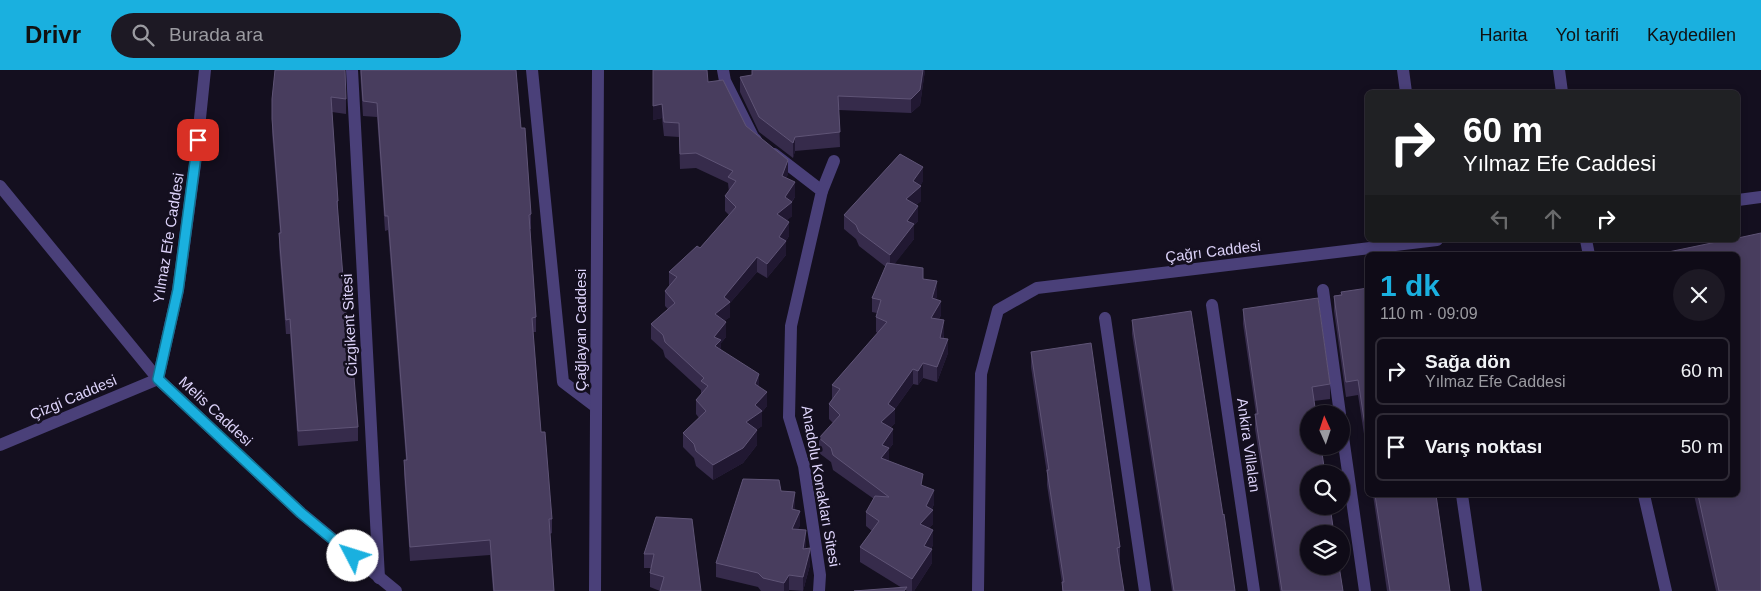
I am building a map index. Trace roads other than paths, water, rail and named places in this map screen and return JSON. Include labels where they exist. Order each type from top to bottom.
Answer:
[{"type":"street","name":"Yılmaz Efe Caddesi","points":[[158,379],[178,290],[196,157],[204,70]]},
{"type":"street","name":"Cizgikent Sitesi","points":[[352,70],[379,578]]},
{"type":"street","points":[[532,70],[563,382],[596,407]]},
{"type":"street","name":"Çağlayan Caddesi","points":[[595,591],[598,70]]},
{"type":"street","points":[[723,70],[724,81],[753,137],[822,191]]},
{"type":"street","points":[[1403,70],[1406,90]]},
{"type":"street","points":[[1559,70],[1562,90]]},
{"type":"street","name":"Anadolu Konakları Sitesi","points":[[818,591],[820,575],[804,466],[789,417],[791,326],[822,191],[834,161]]},
{"type":"street","name":"Melis Caddesi","points":[[0,186],[158,379],[301,513],[396,591]]},
{"type":"street","points":[[1740,200],[1761,196]]},
{"type":"street","name":"Çağrı Caddesi","points":[[978,591],[981,374],[998,310],[1037,288],[1412,242]]},
{"type":"street","points":[[1323,290],[1339,405]]},
{"type":"street","name":"Ankira Villalan","points":[[1212,304],[1254,591]]},
{"type":"street","points":[[1105,318],[1145,591]]},
{"type":"street","name":"Çizgi Caddesi","points":[[0,445],[158,379]]},
{"type":"street","points":[[1346,455],[1365,591]]},
{"type":"street","points":[[1462,497],[1476,591]]},
{"type":"street","points":[[1644,497],[1666,591]]}]
